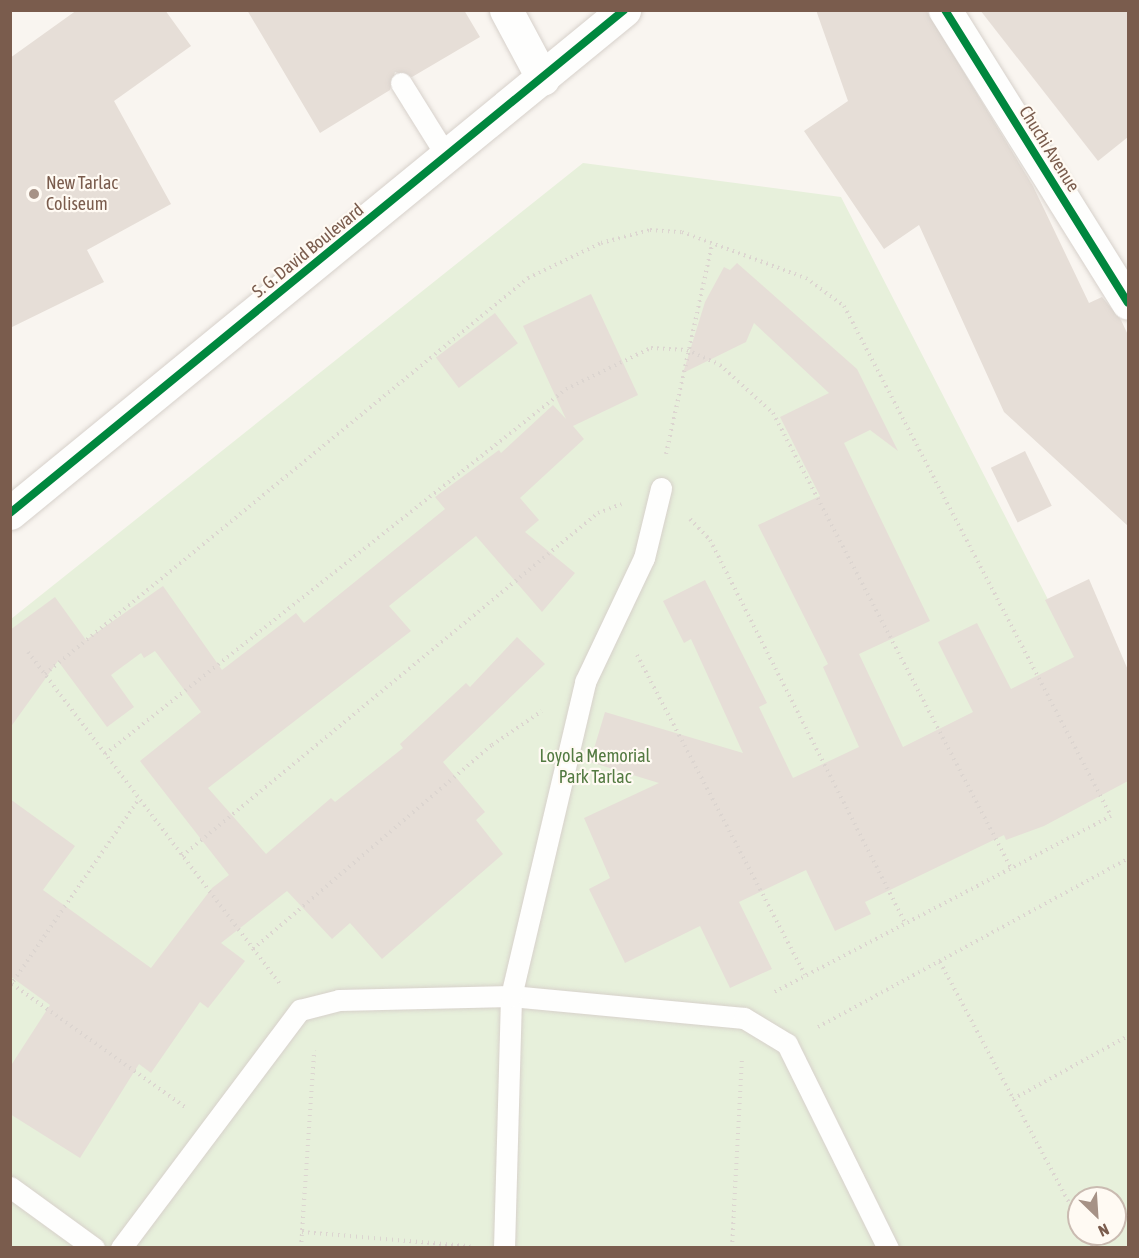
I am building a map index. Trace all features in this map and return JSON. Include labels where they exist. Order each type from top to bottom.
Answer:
[{"type":"street","points":[[506,10],[543,80]]},
{"type":"street","name":"S. G. David Boulevard","points":[[10,513],[543,80],[624,10]]},
{"type":"street","name":"Chuchi Avenue","points":[[945,10],[1128,303]]},
{"type":"lane","points":[[402,83],[447,157]]},
{"type":"lane","points":[[504,1248],[511,996],[585,682],[644,558],[661,488]]},
{"type":"lane","points":[[121,1248],[300,1010],[339,1000],[511,996],[744,1018],[787,1044],[888,1248]]},
{"type":"lane","points":[[10,1187],[94,1248]]},
{"type":"path","points":[[45,674],[528,278],[601,243],[650,230],[682,232],[806,278],[844,306],[1111,816],[768,995],[744,1018],[732,1248]]},
{"type":"path","points":[[661,488],[672,411],[712,244]]},
{"type":"path","points":[[182,856],[598,513],[661,488]]},
{"type":"path","points":[[661,488],[710,540],[905,923]]},
{"type":"path","points":[[616,615],[805,975]]},
{"type":"path","points":[[28,652],[300,1010],[314,1046],[301,1248]]},
{"type":"path","points":[[253,949],[492,746],[585,682]]},
{"type":"path","points":[[139,799],[11,985],[213,1127]]},
{"type":"path","points":[[787,1044],[1128,859]]},
{"type":"path","points":[[940,962],[1067,1199]]},
{"type":"path","points":[[1013,1099],[1128,1036]]},
{"type":"path","points":[[302,1232],[474,1246]]},
{"type":"green space","name":"Loyola Memorial Park Tarlac","points":[[583,163],[841,197],[1128,755],[1128,1247],[11,1248],[11,619]]},
{"type":"building","points":[[77,10],[165,10],[191,46],[114,101],[171,204],[87,250],[104,282],[10,328],[10,58]]},
{"type":"building","points":[[247,10],[464,10],[480,37],[412,77],[395,72],[390,90],[320,133]]},
{"type":"building","points":[[816,10],[926,10],[1033,186],[1089,303],[1102,297],[1121,320],[1128,335],[1128,526],[1004,412],[919,225],[884,249],[804,131],[848,101]]},
{"type":"building","points":[[980,10],[1128,10],[1128,137],[1098,161]]},
{"type":"building","points":[[737,263],[857,369],[898,451],[870,430],[844,443],[930,621],[859,654],[903,747],[973,712],[938,642],[977,623],[1011,689],[1074,657],[1045,600],[1089,579],[1128,670],[1128,781],[1044,826],[1006,840],[1004,835],[865,902],[871,914],[835,931],[806,870],[739,902],[772,969],[730,988],[700,926],[625,963],[589,889],[610,878],[584,818],[659,783],[590,762],[605,712],[743,753],[691,639],[684,643],[663,601],[705,580],[767,703],[759,707],[793,778],[859,747],[823,667],[828,664],[758,525],[820,496],[780,417],[829,393],[754,323],[746,342],[683,373],[705,302],[724,267],[730,270]]},
{"type":"building","points":[[591,294],[638,395],[573,426],[584,439],[520,498],[539,520],[525,532],[575,573],[542,612],[476,536],[389,606],[411,631],[208,788],[266,854],[331,798],[335,802],[403,748],[400,744],[466,683],[470,687],[517,637],[545,664],[443,762],[485,812],[476,820],[503,854],[382,959],[350,923],[332,939],[287,891],[221,943],[245,961],[208,1008],[200,1002],[151,1073],[139,1064],[80,1158],[10,1114],[10,1067],[50,1005],[10,976],[10,799],[75,846],[43,890],[151,968],[212,888],[229,875],[140,761],[201,712],[155,651],[144,658],[141,653],[111,675],[134,707],[107,727],[58,661],[10,728],[10,630],[55,597],[86,640],[163,586],[222,670],[296,613],[304,623],[445,509],[435,497],[499,450],[501,453],[553,405],[566,419],[523,326]]},
{"type":"building","points":[[495,313],[518,343],[459,388],[436,358]]},
{"type":"building","points":[[1025,451],[1052,506],[1018,522],[991,468]]},
{"type":"cycle path","points":[[10,513],[624,10]]},
{"type":"cycle path","points":[[945,10],[1128,303]]},
{"type":"place","name":"New Tarlac Coliseum","points":[[34,194]]}]
